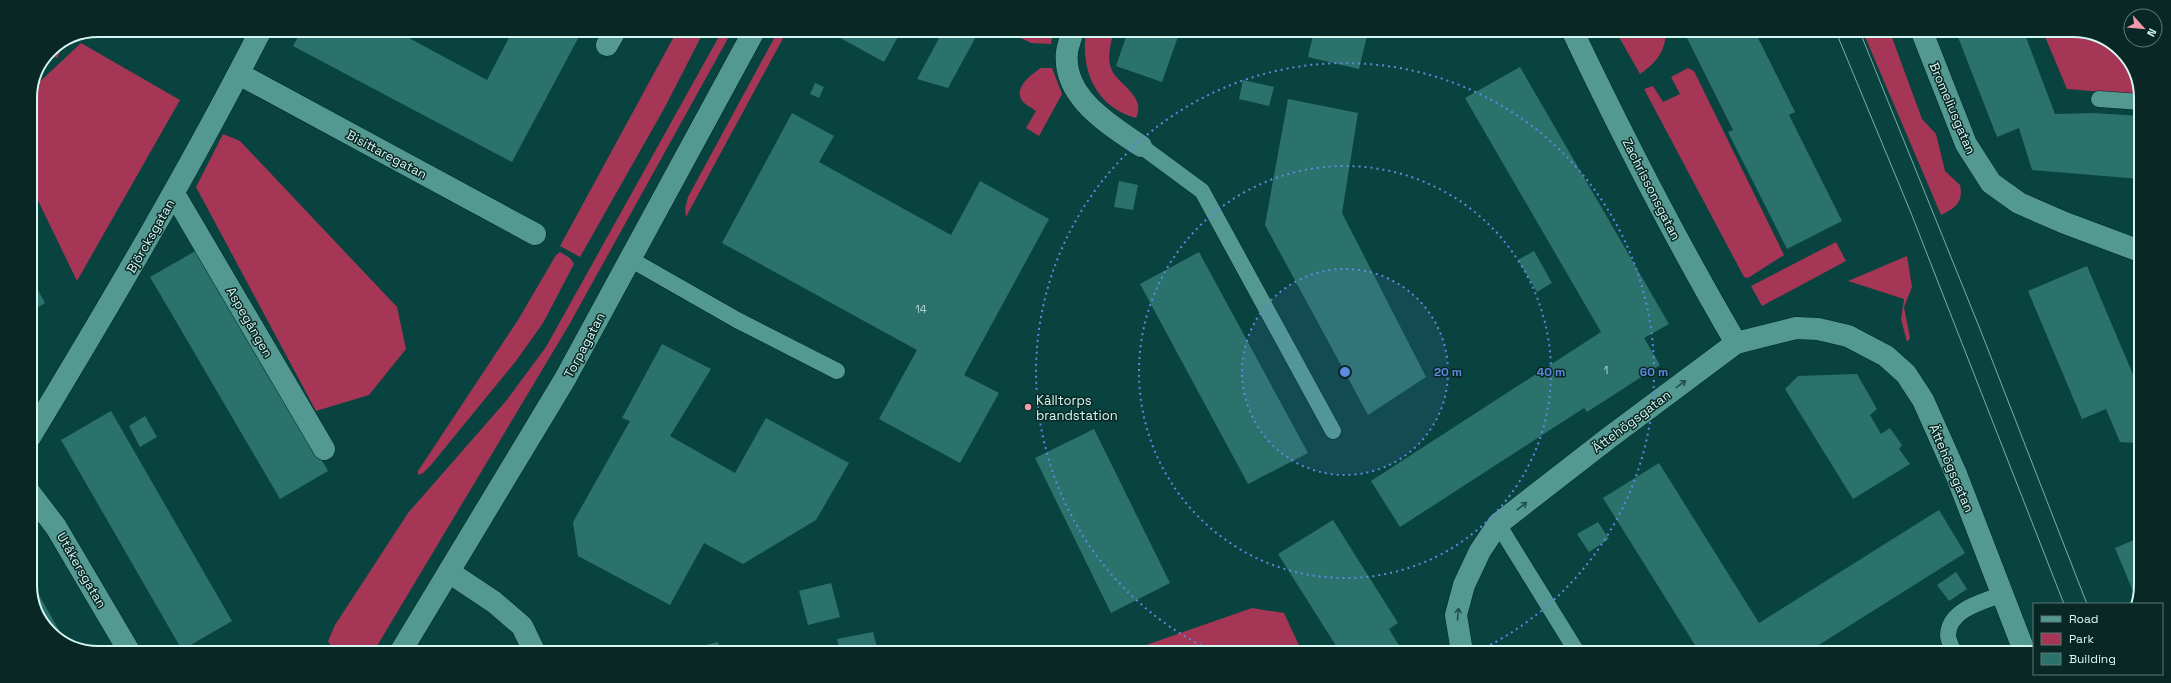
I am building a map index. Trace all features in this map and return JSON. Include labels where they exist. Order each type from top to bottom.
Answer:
[{"type":"street","name":"Björcksgatan","points":[[37,426],[102,319],[174,196],[258,37]]},
{"type":"street","name":"Torpagatan","points":[[404,646],[565,379],[751,37]]},
{"type":"street","points":[[1071,37],[1067,53],[1070,75],[1076,90],[1094,113],[1142,146]]},
{"type":"street","name":"Zachrissonsgatan","points":[[1575,37],[1605,100],[1698,278],[1736,343]]},
{"type":"street","name":"Bromeliusgatan","points":[[1924,37],[1966,144],[1991,183],[2019,202],[2065,223],[2134,249]]},
{"type":"street","name":"Bisittaregatan","points":[[239,74],[535,234]]},
{"type":"street","name":"Aspegången","points":[[174,196],[176,197],[324,449]]},
{"type":"street","name":"Ättehögsgatan","points":[[1461,646],[1456,615],[1464,585],[1480,551],[1498,524],[1610,437],[1736,343],[1796,328],[1818,329],[1848,336],[1868,345],[1886,356],[1906,374],[1924,400],[1956,474],[2022,646]]},
{"type":"street","name":"Utåkersgatan","points":[[37,502],[56,527],[126,646]]},
{"type":"street","points":[[449,572],[494,602],[522,626],[532,646]]},
{"type":"lane","points":[[2098,99],[2134,102]]},
{"type":"lane","points":[[1142,146],[1202,191],[1333,431]]},
{"type":"lane","points":[[630,259],[737,320],[837,371]]},
{"type":"lane","points":[[1498,524],[1574,646]]},
{"type":"lane","points":[[1952,646],[1948,636],[1951,623],[1961,611],[2003,594]]},
{"type":"green space","points":[[674,37],[701,37],[665,107],[580,257],[560,246]]},
{"type":"green space","points":[[719,37],[729,37],[569,325],[377,646],[331,646],[328,641],[335,625],[408,513],[506,401],[546,347]]},
{"type":"green space","points":[[775,37],[784,37],[686,217],[685,209],[688,197]]},
{"type":"green space","points":[[1019,37],[1052,37],[1051,44],[1031,43]]},
{"type":"green space","points":[[1086,37],[1113,37],[1109,59],[1111,68],[1114,74],[1135,97],[1138,103],[1136,118],[1122,113],[1110,105],[1101,96],[1089,73],[1085,45]]},
{"type":"green space","points":[[1619,37],[1665,37],[1664,45],[1659,56],[1651,66],[1640,74]]},
{"type":"green space","points":[[1865,37],[1892,37],[1922,119],[1936,134],[1945,171],[1960,185],[1961,196],[1957,204],[1941,215]]},
{"type":"green space","points":[[2045,37],[2073,37],[2089,39],[2107,47],[2126,67],[2132,82],[2134,94],[2067,89]]},
{"type":"green space","points":[[81,43],[180,100],[77,281],[37,198],[37,98],[39,82]]},
{"type":"green space","points":[[61,50],[57,58],[54,56]]},
{"type":"green space","points":[[1041,68],[1052,68],[1062,94],[1039,136],[1026,128],[1036,111],[1023,102],[1020,97],[1020,92],[1024,82]]},
{"type":"green space","points":[[1688,68],[1694,71],[1784,255],[1748,278],[1744,277],[1644,89],[1653,86],[1663,102],[1680,94],[1671,77]]},
{"type":"green space","points":[[223,134],[240,141],[397,307],[406,349],[369,395],[316,411],[196,187]]},
{"type":"green space","points":[[1836,242],[1846,261],[1762,306],[1751,286]]},
{"type":"green space","points":[[560,252],[570,258],[574,264],[543,323],[516,361],[431,465],[423,473],[418,475],[418,471],[518,320],[556,255]]},
{"type":"green space","points":[[1907,256],[1912,287],[1904,307],[1910,338],[1907,342],[1901,319],[1904,299],[1848,281]]},
{"type":"green space","points":[[1252,608],[1284,613],[1299,646],[1143,646]]},
{"type":"building","points":[[298,37],[407,37],[487,80],[509,37],[579,37],[512,162],[293,46]]},
{"type":"building","points":[[839,37],[898,37],[884,62]]},
{"type":"building","points":[[940,37],[976,37],[948,88],[917,79]]},
{"type":"building","points":[[1126,37],[1178,37],[1162,82],[1116,66]]},
{"type":"building","points":[[1313,37],[1367,37],[1359,69],[1308,57]]},
{"type":"building","points":[[1686,37],[1758,37],[1795,112],[1789,115],[1842,221],[1787,249],[1728,132],[1733,130]]},
{"type":"building","points":[[1958,37],[2026,37],[2055,114],[2093,113],[2134,116],[2134,178],[2032,170],[2019,128],[1997,137]]},
{"type":"building","points":[[1520,67],[1669,324],[1644,338],[1660,365],[1587,412],[1584,408],[1400,527],[1371,481],[1601,332],[1465,98]]},
{"type":"building","points":[[1243,80],[1274,87],[1269,106],[1239,99]]},
{"type":"building","points":[[815,83],[824,87],[819,98],[810,94]]},
{"type":"building","points":[[1288,99],[1358,113],[1342,213],[1426,377],[1368,415],[1265,225]]},
{"type":"building","points":[[792,113],[834,136],[819,162],[951,235],[980,181],[1049,219],[964,375],[999,393],[960,463],[879,419],[917,350],[722,243]]},
{"type":"building","points":[[1119,181],[1138,185],[1133,210],[1114,207]]},
{"type":"building","points":[[199,249],[328,471],[280,499],[150,277]]},
{"type":"building","points":[[1534,251],[1552,283],[1537,292],[1518,260]]},
{"type":"building","points":[[1199,252],[1308,453],[1248,484],[1140,284]]},
{"type":"building","points":[[2087,266],[2134,377],[2134,443],[2120,442],[2106,409],[2082,419],[2028,291]]},
{"type":"building","points":[[37,289],[45,303],[37,308]]},
{"type":"building","points":[[662,344],[711,369],[670,436],[735,473],[766,418],[849,463],[816,520],[743,564],[704,543],[670,605],[578,556],[573,522],[630,421],[622,418]]},
{"type":"building","points":[[1857,374],[1877,409],[1870,415],[1881,434],[1890,428],[1902,445],[1899,449],[1910,464],[1853,499],[1785,389],[1798,376]]},
{"type":"building","points":[[111,411],[232,621],[189,646],[180,646],[61,440]]},
{"type":"building","points":[[145,416],[157,437],[140,447],[129,426]]},
{"type":"building","points":[[1094,429],[1170,583],[1111,613],[1035,458]]},
{"type":"building","points":[[1659,463],[1759,623],[1939,510],[1965,553],[1817,646],[1696,646],[1603,498]]},
{"type":"building","points":[[1333,520],[1398,623],[1389,629],[1399,646],[1336,646],[1278,554]]},
{"type":"building","points":[[1598,522],[1609,539],[1589,552],[1577,534]]},
{"type":"building","points":[[2134,540],[2133,591],[2115,548]]},
{"type":"building","points":[[1956,572],[1967,589],[1949,601],[1937,585]]},
{"type":"building","points":[[831,583],[840,617],[808,625],[799,591]]},
{"type":"building","points":[[37,592],[60,633],[45,616],[40,605]]},
{"type":"building","points":[[873,632],[877,646],[839,646],[837,639]]},
{"type":"building","points":[[718,642],[719,646],[702,646]]},
{"type":"tram line","points":[[1838,37],[1911,213],[2064,603]]},
{"type":"tram line","points":[[1862,37],[1980,329],[2087,603]]},
{"type":"place","name":"Kålltorps brandstation","points":[[1028,407]]}]
